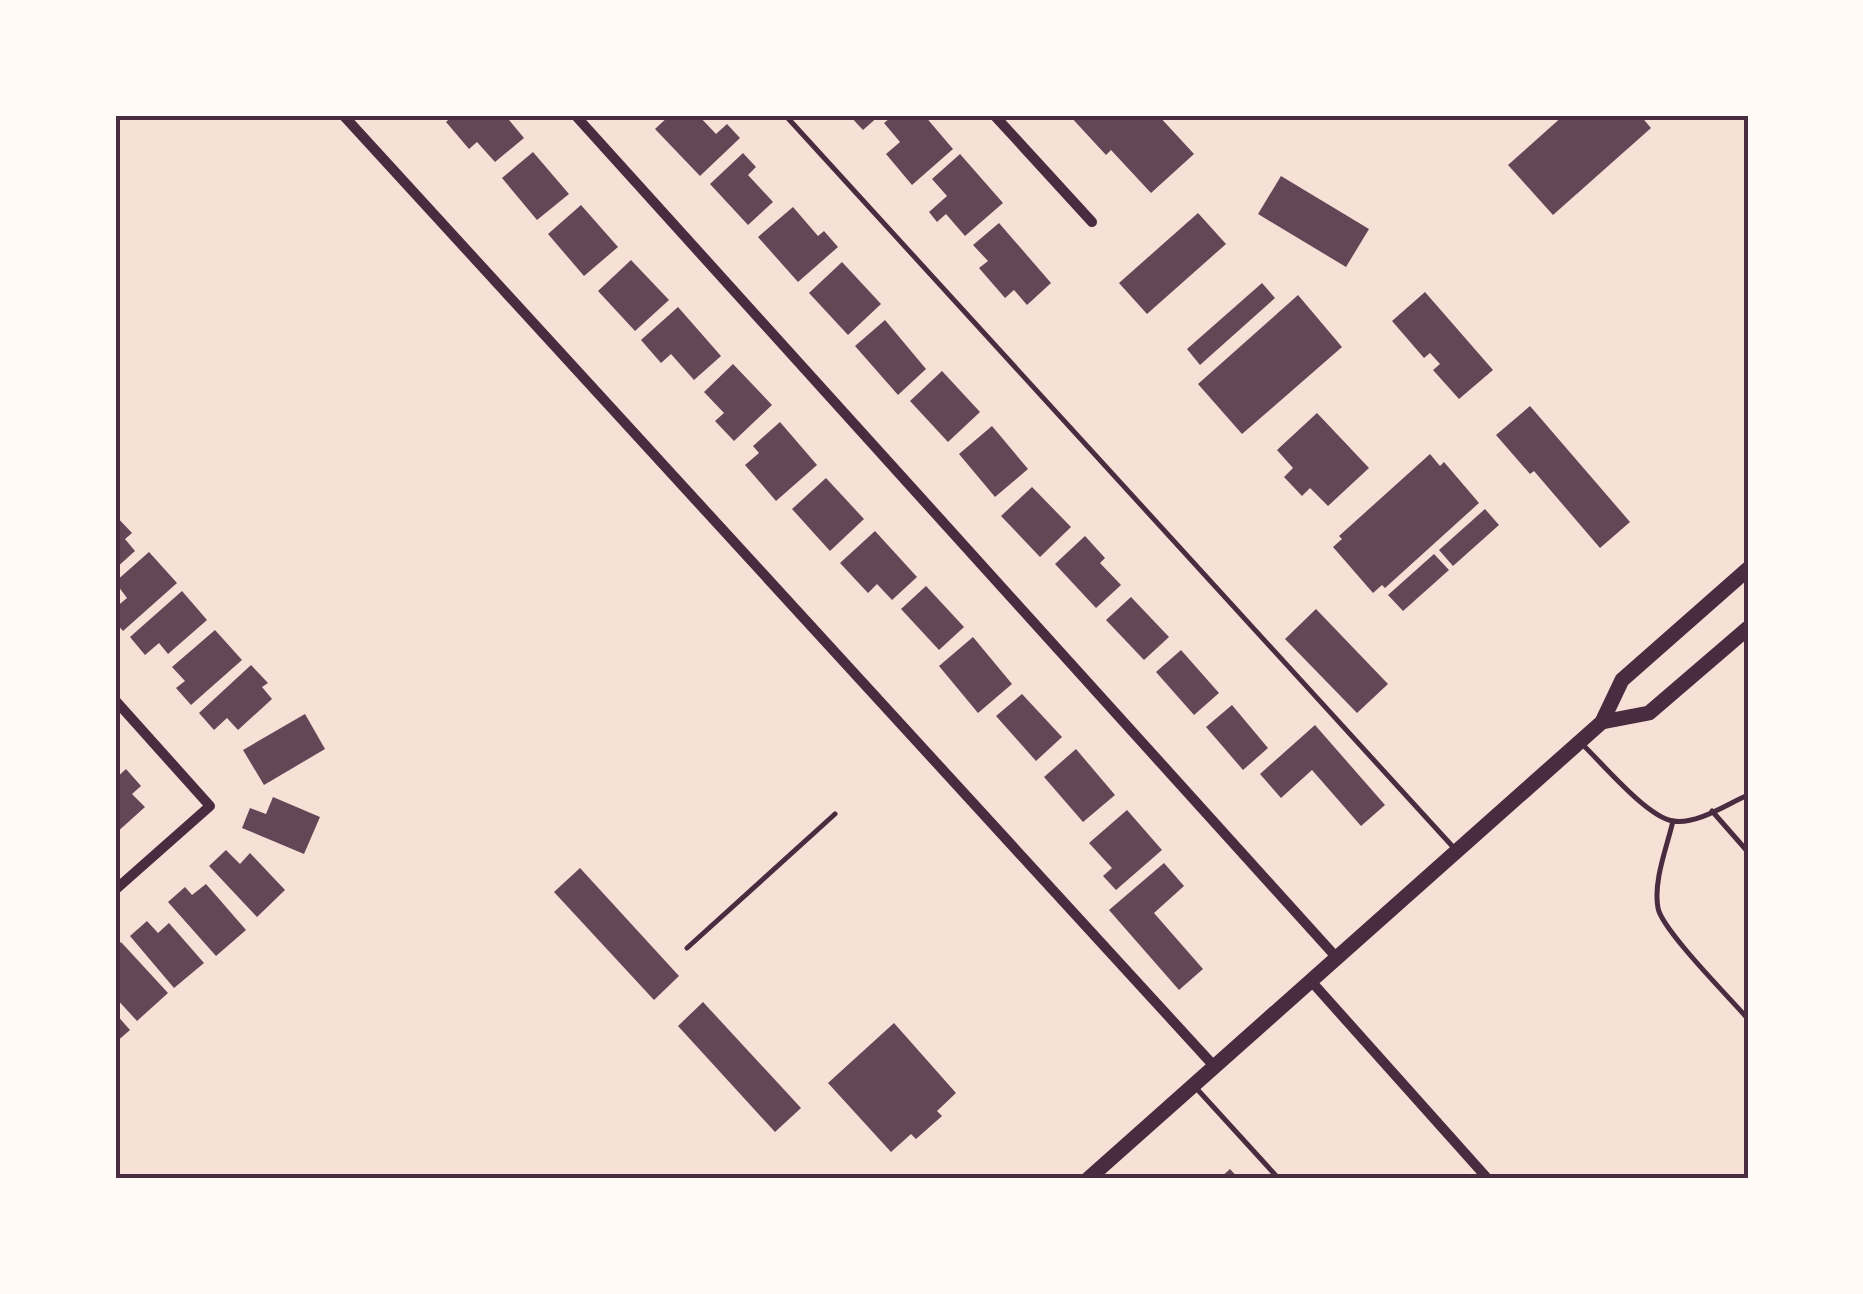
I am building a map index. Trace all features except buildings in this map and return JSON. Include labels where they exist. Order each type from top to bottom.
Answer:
[{"type":"main road","points":[[1088,1179],[1602,722],[1622,680],[1748,569]]},
{"type":"main road","points":[[1602,722],[1649,714],[1748,628]]},
{"type":"street","points":[[343,115],[1214,1066]]},
{"type":"street","points":[[575,115],[1337,958]]},
{"type":"street","points":[[994,115],[1092,222]]},
{"type":"street","points":[[115,700],[210,806],[115,890]]},
{"type":"street","points":[[1310,981],[1488,1179]]},
{"type":"lane","points":[[785,115],[1457,851]]},
{"type":"lane","points":[[1580,742],[1654,812],[1672,821],[1692,820],[1748,795]]},
{"type":"lane","points":[[1712,811],[1748,852]]},
{"type":"lane","points":[[687,948],[835,814]]},
{"type":"lane","points":[[1672,821],[1658,884],[1658,910],[1748,1019]]},
{"type":"lane","points":[[1193,1086],[1279,1179]]}]
